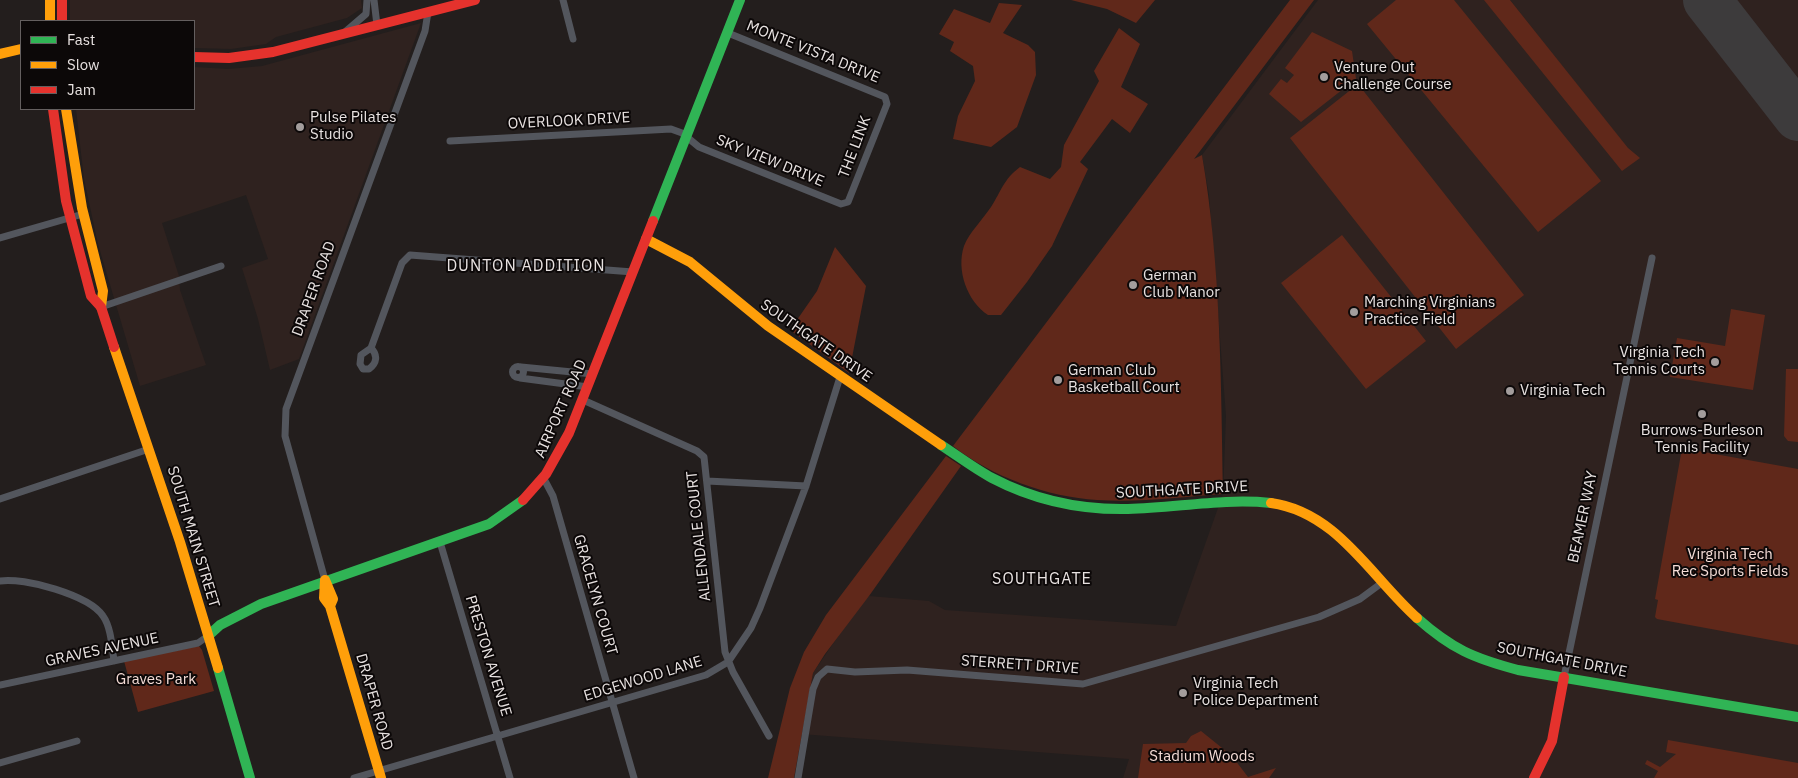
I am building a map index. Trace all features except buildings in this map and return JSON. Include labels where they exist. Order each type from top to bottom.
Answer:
[{"type":"street","points":[[50,0],[50,20]]},
{"type":"street","points":[[62,0],[62,20]]},
{"type":"street","points":[[342,34],[364,17],[367,11],[367,0]]},
{"type":"street","points":[[374,0],[377,25]]},
{"type":"street","points":[[195,57],[229,58],[255,56],[475,0]]},
{"type":"street","points":[[563,0],[573,39]]},
{"type":"street","name":"AIRPORT ROAD","points":[[208,636],[220,625],[262,604],[325,580],[440,542],[499,518],[525,499],[544,479],[559,454],[588,388],[740,0]]},
{"type":"street","name":"DRAPER ROAD","points":[[380,774],[330,606],[325,602],[322,591],[325,580],[285,436],[286,409],[425,31],[428,12]]},
{"type":"street","name":"MONTE VISTA DRIVE","points":[[728,33],[881,95],[886,99]]},
{"type":"street","points":[[0,54],[20,49]]},
{"type":"street","name":"THE LINK","points":[[845,204],[849,200],[887,104],[886,99]]},
{"type":"street","name":"SOUTH MAIN STREET","points":[[53,110],[59,158],[70,217],[90,296],[101,307]]},
{"type":"street","name":"SOUTH MAIN STREET","points":[[66,110],[83,214],[103,291],[101,307],[180,542],[250,778]]},
{"type":"street","name":"OVERLOOK DRIVE","points":[[450,141],[671,129],[687,137]]},
{"type":"street","name":"SKY VIEW DRIVE","points":[[687,137],[699,147],[845,204]]},
{"type":"street","points":[[0,238],[83,214]]},
{"type":"street","name":"SOUTHGATE DRIVE","points":[[646,239],[690,262],[768,326],[840,377],[977,470],[1004,484],[1042,499],[1073,506],[1107,509],[1225,500],[1274,503],[1309,515],[1343,539],[1420,622],[1451,646],[1490,663],[1798,717]]},
{"type":"street","points":[[372,348],[402,263],[410,255],[633,272]]},
{"type":"street","name":"BEAMER WAY","points":[[1534,778],[1549,754],[1555,738],[1564,677],[1652,258]]},
{"type":"street","points":[[101,307],[221,266]]},
{"type":"street","points":[[588,388],[516,378],[512,372],[516,367],[521,367],[593,374]]},
{"type":"street","name":"EDGEWOOD LANE","points":[[354,778],[380,774],[497,736],[706,675],[728,662],[751,628],[760,608],[806,486],[840,377]]},
{"type":"street","name":"ALLENDALE COURT","points":[[583,400],[697,451],[706,462],[713,549],[728,662],[769,736]]},
{"type":"street","points":[[0,499],[149,449]]},
{"type":"street","name":"GRACELYN COURT","points":[[544,479],[553,496],[634,778]]},
{"type":"street","points":[[707,481],[806,486]]},
{"type":"street","name":"PRESTON AVENUE","points":[[440,542],[510,778]]},
{"type":"street","points":[[0,581],[15,580],[44,586],[70,595],[97,609],[107,623],[114,661]]},
{"type":"street","name":"STERRETT DRIVE","points":[[798,778],[813,689],[818,677],[828,669],[854,672],[907,670],[1083,684],[1319,617],[1360,599],[1383,582]]},
{"type":"street","name":"GRAVES AVENUE","points":[[0,686],[198,643],[208,636]]},
{"type":"street","points":[[0,763],[77,741]]},
{"type":"shaded area","points":[[70,0],[361,0],[362,8],[347,18],[276,37],[266,44],[231,49],[195,48],[195,20],[70,20]]},
{"type":"shaded area","name":"Virginia Tech","points":[[1318,0],[1485,0],[1624,144],[1510,0],[1798,0],[1798,778],[1123,778],[1129,759],[801,734],[813,673],[858,607],[869,596],[929,601],[945,610],[1176,626],[1223,494],[1226,416],[1209,195],[1202,155]]},
{"type":"shaded area","points":[[421,23],[299,359],[270,370],[258,319],[242,268],[268,259],[246,195],[162,223],[179,276],[180,290],[206,365],[140,386],[98,244],[84,179],[76,110],[195,110],[195,67],[228,69],[262,66]]},
{"type":"green space","points":[[1071,0],[1155,0],[1136,23],[1107,9]]},
{"type":"green space","points":[[1290,0],[1314,0],[1194,159],[1202,155],[1213,239],[1219,324],[1223,494],[1128,501],[1078,498],[1059,495],[1021,484],[968,457],[953,446]]},
{"type":"green space","points":[[1396,0],[1454,0],[1601,181],[1538,232],[1367,24]]},
{"type":"green space","points":[[1484,0],[1510,0],[1628,148],[1640,158],[1622,171]]},
{"type":"green space","points":[[999,3],[1022,5],[1003,33],[1028,45],[1035,52],[1036,75],[1017,127],[991,147],[953,139],[958,116],[975,81],[973,66],[950,51],[954,42],[939,34],[954,9],[990,23]]},
{"type":"green space","points":[[1119,28],[1140,44],[1121,87],[1148,104],[1130,133],[1112,119],[1080,162],[1088,169],[1052,246],[1001,315],[988,315],[974,302],[965,284],[961,265],[966,241],[991,207],[1006,181],[1020,167],[1050,179],[1061,167],[1064,145],[1099,81],[1094,71]]},
{"type":"green space","name":"Venture Out Challenge Course","points":[[1312,32],[1352,51],[1356,79],[1301,122],[1269,94],[1281,79],[1287,83],[1294,75],[1285,68]]},
{"type":"green space","points":[[1358,84],[1524,295],[1456,349],[1290,138]]},
{"type":"green space","name":"Marching Virginians Practice Field","points":[[1342,235],[1426,341],[1366,389],[1281,283]]},
{"type":"green space","points":[[835,247],[866,286],[849,373],[790,330],[817,291]]},
{"type":"green space","name":"Virginia Tech Tennis Courts","points":[[1731,309],[1765,315],[1753,390],[1670,377],[1677,338],[1725,346]]},
{"type":"green space","points":[[1786,369],[1798,369],[1798,442],[1788,441],[1784,436]]},
{"type":"green space","name":"Virginia Tech Rec Sports Fields","points":[[1687,449],[1798,469],[1798,645],[1657,619],[1655,617],[1658,600],[1655,599],[1681,454]]},
{"type":"green space","points":[[946,456],[961,466],[813,673],[794,778],[768,778],[790,688],[804,652],[826,615]]},
{"type":"green space","name":"Graves Park","points":[[199,646],[202,650],[214,691],[138,712],[124,661]]},
{"type":"green space","name":"Stadium Woods","points":[[1201,731],[1232,756],[1248,777],[1276,768],[1269,778],[1138,778],[1143,744],[1186,743],[1191,736]]},
{"type":"green space","points":[[1668,740],[1798,763],[1798,778],[1654,778],[1658,771],[1645,764],[1647,760],[1660,767],[1676,754],[1666,752]]},
{"type":"runway","points":[[1707,0],[1798,117]]},
{"type":"traffic: fast","points":[[653,221],[740,0]]},
{"type":"traffic: fast","points":[[941,445],[979,471],[1008,486],[1041,498],[1075,505],[1093,508],[1128,509],[1217,502],[1271,503]]},
{"type":"traffic: fast","points":[[208,636],[220,625],[261,604],[489,524],[523,500]]},
{"type":"traffic: fast","points":[[1417,618],[1452,645],[1488,661],[1518,670],[1798,717]]},
{"type":"traffic: fast","points":[[218,668],[250,778]]},
{"type":"traffic: slow","points":[[50,0],[50,20]]},
{"type":"traffic: slow","points":[[0,54],[20,49]]},
{"type":"traffic: slow","points":[[66,110],[82,208],[103,291],[101,307]]},
{"type":"traffic: slow","points":[[646,239],[690,262],[768,326],[941,445]]},
{"type":"traffic: slow","points":[[114,347],[180,542],[218,668]]},
{"type":"traffic: slow","points":[[1271,503],[1294,509],[1315,519],[1334,533],[1417,618]]},
{"type":"traffic: slow","points":[[325,580],[324,598],[330,606],[381,778]]},
{"type":"traffic: slow","points":[[325,580],[333,599],[330,606]]},
{"type":"traffic: jam","points":[[62,0],[62,20]]},
{"type":"traffic: jam","points":[[195,57],[229,58],[273,52],[475,0]]},
{"type":"traffic: jam","points":[[53,110],[66,201],[91,296],[101,307],[114,347]]},
{"type":"traffic: jam","points":[[523,500],[546,474],[569,433],[653,221]]},
{"type":"traffic: jam","points":[[1534,778],[1552,741],[1564,677]]},
{"type":"place","name":"Venture Out Challenge Course","points":[[1324,77]]},
{"type":"place","name":"Pulse Pilates Studio","points":[[300,127]]},
{"type":"place","name":"German Club Manor","points":[[1133,285]]},
{"type":"place","name":"Marching Virginians Practice Field","points":[[1354,312]]},
{"type":"place","name":"Virginia Tech Tennis Courts","points":[[1715,362]]},
{"type":"place","name":"German Club Basketball Court","points":[[1058,380]]},
{"type":"place","name":"Virginia Tech","points":[[1510,391]]},
{"type":"place","name":"Burrows-Burleson Tennis Facility","points":[[1702,414]]},
{"type":"place","name":"Virginia Tech Police Department","points":[[1183,693]]},
{"type":"district","name":"DUNTON ADDITION","points":[[526,266]]},
{"type":"district","name":"SOUTHGATE","points":[[1042,579]]}]
